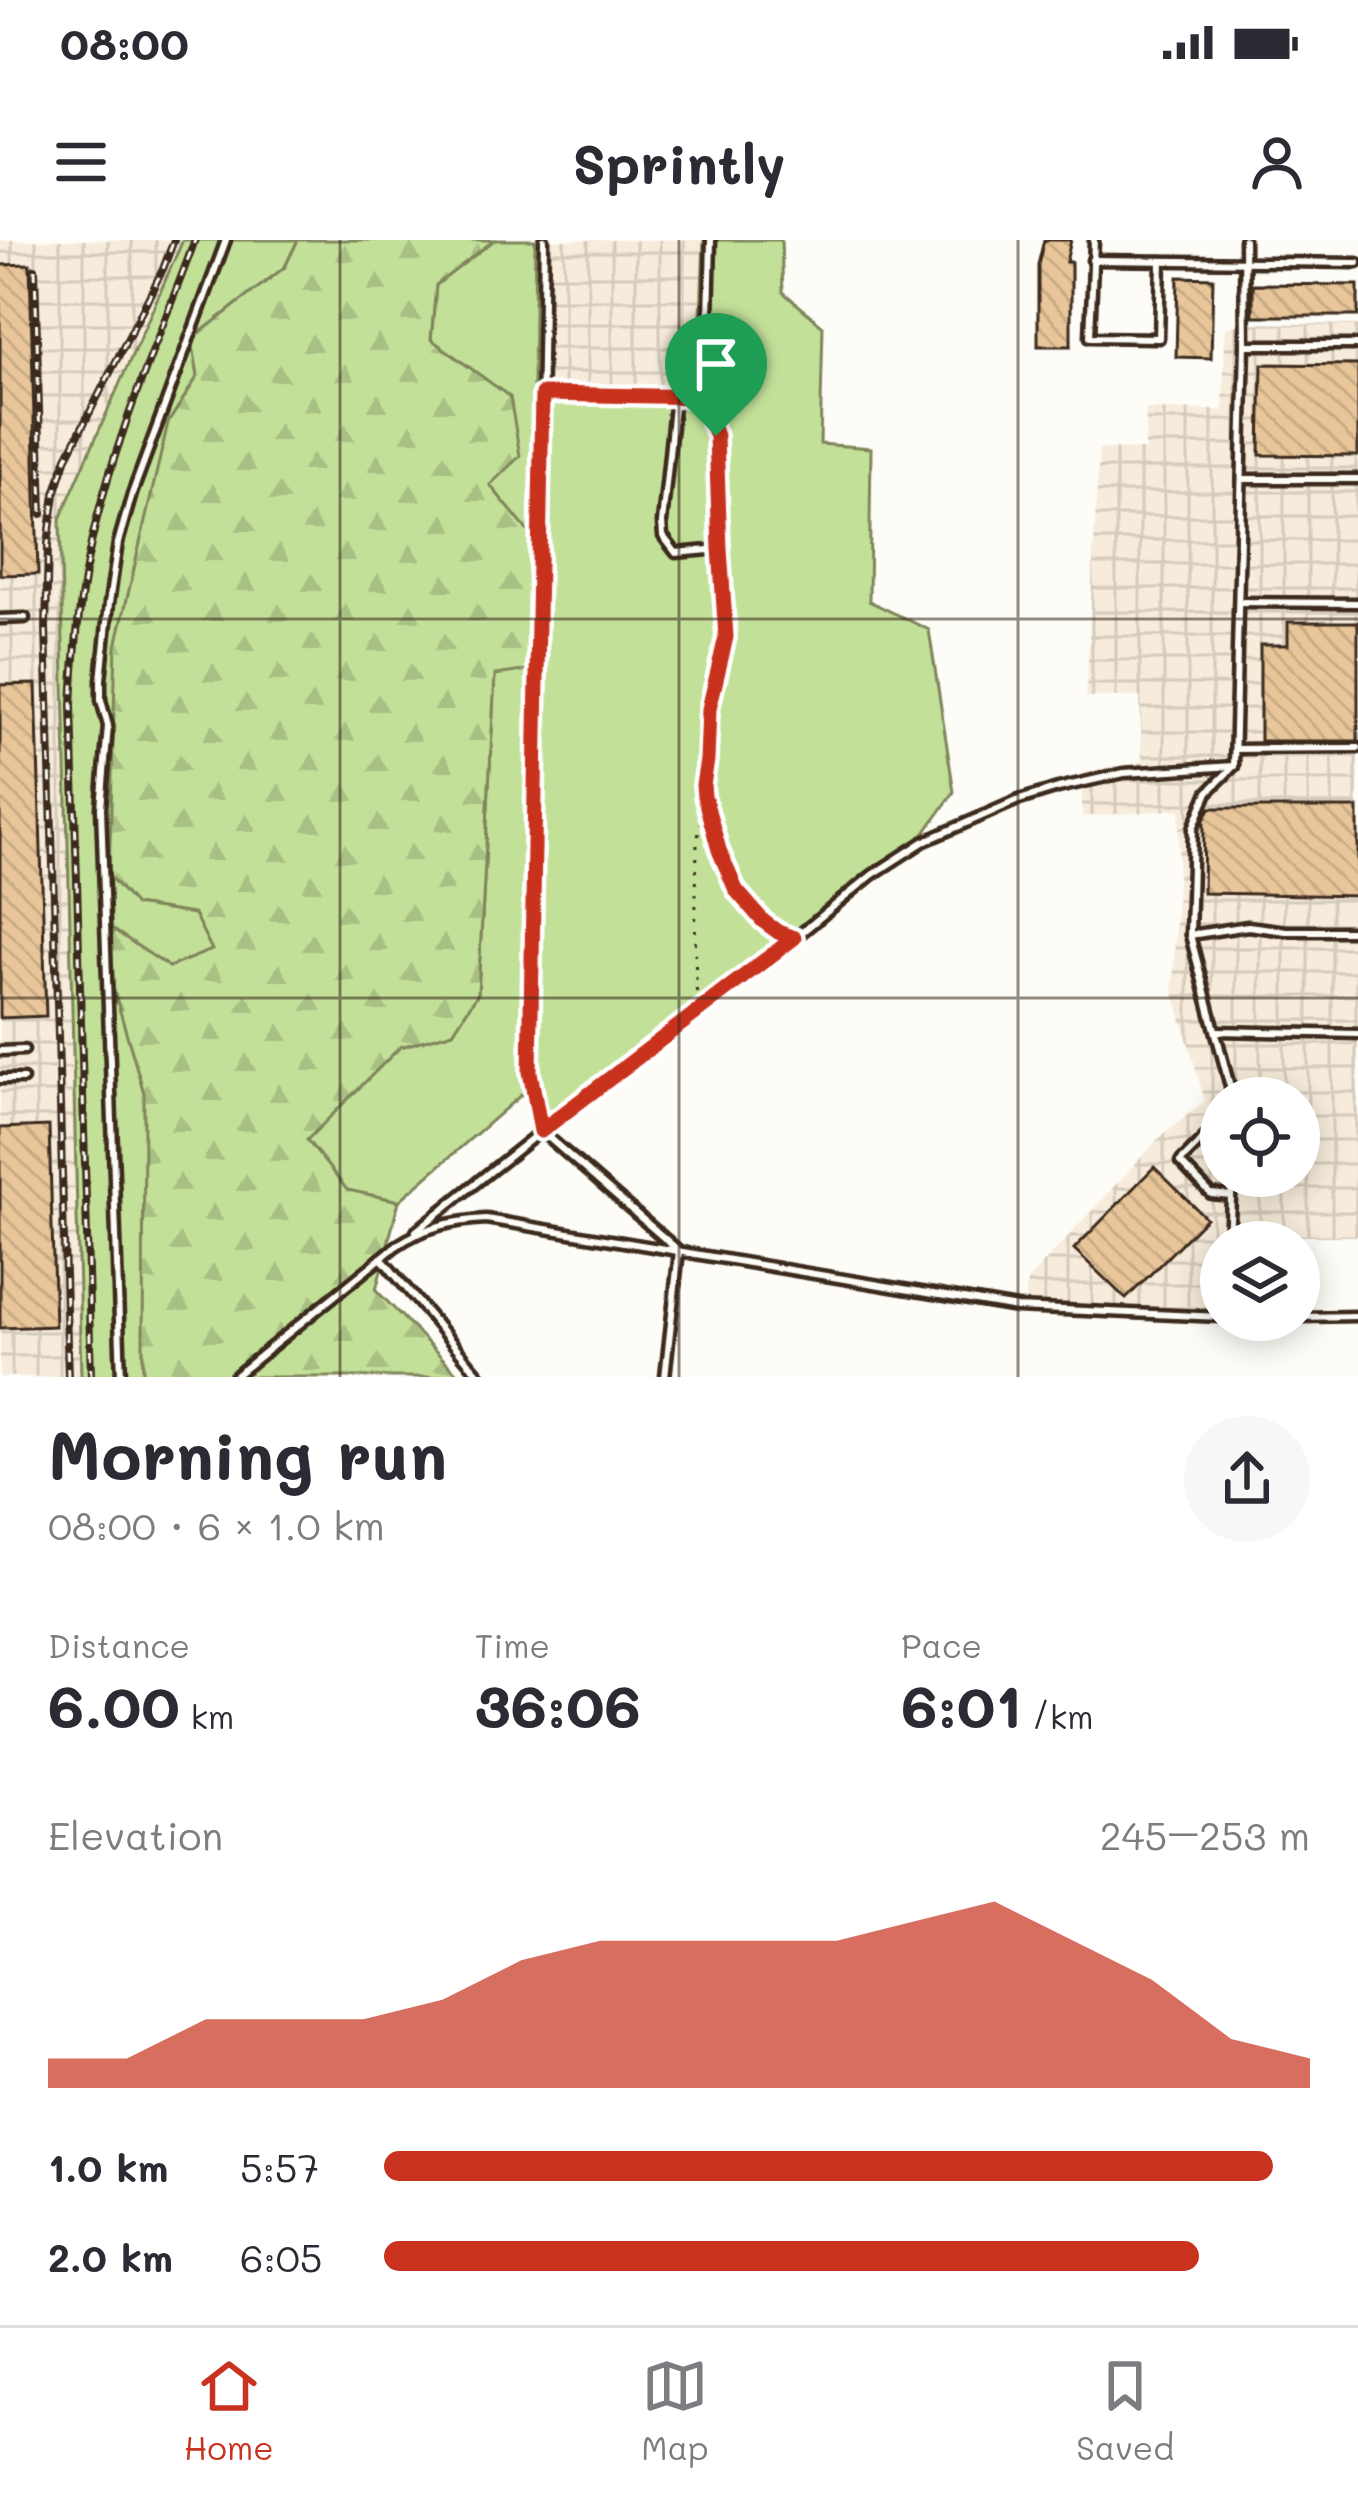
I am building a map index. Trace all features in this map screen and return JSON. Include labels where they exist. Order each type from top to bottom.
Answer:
[{"type":"lane","points":[[121,1377],[101,808],[108,726],[101,680],[118,543],[226,240]]},
{"type":"lane","points":[[544,240],[530,1072],[541,1131],[679,1251]]},
{"type":"lane","points":[[675,396],[663,536],[676,553],[720,549],[716,436],[707,397],[711,240]]},
{"type":"lane","points":[[1094,240],[1090,337],[1159,338],[1161,261]]},
{"type":"lane","points":[[1228,1077],[1190,935],[1193,828],[1208,792],[1234,766],[1244,240]]},
{"type":"lane","points":[[1092,260],[1358,263]]},
{"type":"lane","points":[[1245,345],[1358,345]]},
{"type":"lane","points":[[542,394],[707,397]]},
{"type":"lane","points":[[1241,479],[1358,479]]},
{"type":"lane","points":[[1238,602],[1358,603]]},
{"type":"lane","points":[[0,619],[25,618]]},
{"type":"lane","points":[[1234,749],[1358,748]]},
{"type":"lane","points":[[234,1377],[541,1131],[872,875],[922,842],[1058,788],[1124,772],[1234,766]]},
{"type":"lane","points":[[1190,935],[1248,926],[1358,931]]},
{"type":"lane","points":[[1217,1031],[1358,1034]]},
{"type":"lane","points":[[0,1051],[24,1051]]},
{"type":"lane","points":[[0,1079],[23,1079]]},
{"type":"lane","points":[[1200,1142],[1180,1162],[1200,1183]]},
{"type":"lane","points":[[408,1238],[449,1221],[486,1219],[1017,1308],[1200,1316]]},
{"type":"lane","points":[[664,1377],[679,1251]]},
{"type":"lane","points":[[381,1258],[482,1377]]},
{"type":"lane","points":[[1320,1317],[1358,1316]]},
{"type":"path","points":[[720,549],[726,637],[709,709],[703,785],[708,812],[736,890],[763,921],[794,938]]},
{"type":"path","points":[[699,1012],[695,995],[697,844],[700,824],[708,812]]},
{"type":"shaded area","points":[[0,240],[215,240],[110,1377],[0,1377]]},
{"type":"shaded area","points":[[535,240],[704,240],[699,388],[533,387]]},
{"type":"shaded area","points":[[1241,323],[1358,325],[1358,1236],[1320,1236],[1320,1221],[1200,1221],[1200,1311],[1025,1307],[1027,1281],[1158,1139],[1200,1105],[1200,1197],[1320,1197],[1320,1077],[1200,1077],[1200,1084],[1173,990],[1180,809],[1082,817],[1082,773],[1142,762],[1140,697],[1086,697],[1099,449],[1145,450],[1146,409],[1223,410],[1225,329]]},
{"type":"green space","points":[[183,240],[298,240],[285,267],[192,339],[198,376],[168,423],[135,905],[194,914],[213,950],[169,968],[104,957],[145,1093],[143,1377],[81,1377],[60,519]]},
{"type":"green space","points":[[298,240],[494,240],[436,285],[431,339],[510,397],[520,456],[490,485],[531,535],[530,670],[495,675],[478,993],[453,1032],[400,1047],[307,1140],[347,1190],[399,1201],[376,1290],[461,1377],[143,1377],[144,1093],[104,957],[114,930],[169,967],[212,950],[194,914],[135,905],[109,876],[116,646],[168,423],[198,376],[192,339],[285,267]]},
{"type":"green space","points":[[494,240],[535,240],[533,386],[698,388],[704,240],[781,240],[783,292],[823,326],[820,444],[871,448],[869,601],[929,630],[954,792],[912,851],[535,1135],[529,1088],[399,1201],[347,1190],[306,1140],[400,1047],[453,1032],[478,993],[495,674],[530,669],[490,484],[431,340],[436,285]]},
{"type":"building","points":[[1044,240],[1071,240],[1066,262],[1071,262],[1071,346],[1038,346],[1038,265]]},
{"type":"building","points":[[30,264],[38,574],[0,575],[0,265]]},
{"type":"building","points":[[1178,277],[1213,278],[1211,358],[1176,357]]},
{"type":"building","points":[[1253,284],[1358,285],[1358,316],[1253,316]]},
{"type":"building","points":[[1262,364],[1358,365],[1358,456],[1260,455]]},
{"type":"building","points":[[1288,622],[1358,622],[1358,741],[1260,741],[1260,645],[1288,645]]},
{"type":"building","points":[[36,684],[46,1016],[0,1018],[0,685]]},
{"type":"building","points":[[1210,808],[1358,808],[1358,896],[1203,893],[1204,820]]},
{"type":"building","points":[[49,1126],[55,1326],[0,1328],[0,1128]]},
{"type":"building","points":[[1154,1167],[1206,1218],[1126,1299],[1074,1249]]},
{"type":"railway","points":[[68,1377],[46,628],[48,544],[55,494],[67,457],[174,240]]},
{"type":"railway","points":[[91,1377],[72,705],[76,642],[102,501],[125,425],[195,240]]},
{"type":"railway","points":[[35,269],[42,514]]},
{"type":"route","points":[[542,394],[707,397],[716,436],[726,637],[709,709],[704,796],[736,890],[763,921],[794,938],[541,1131],[530,1072],[542,394]]}]
